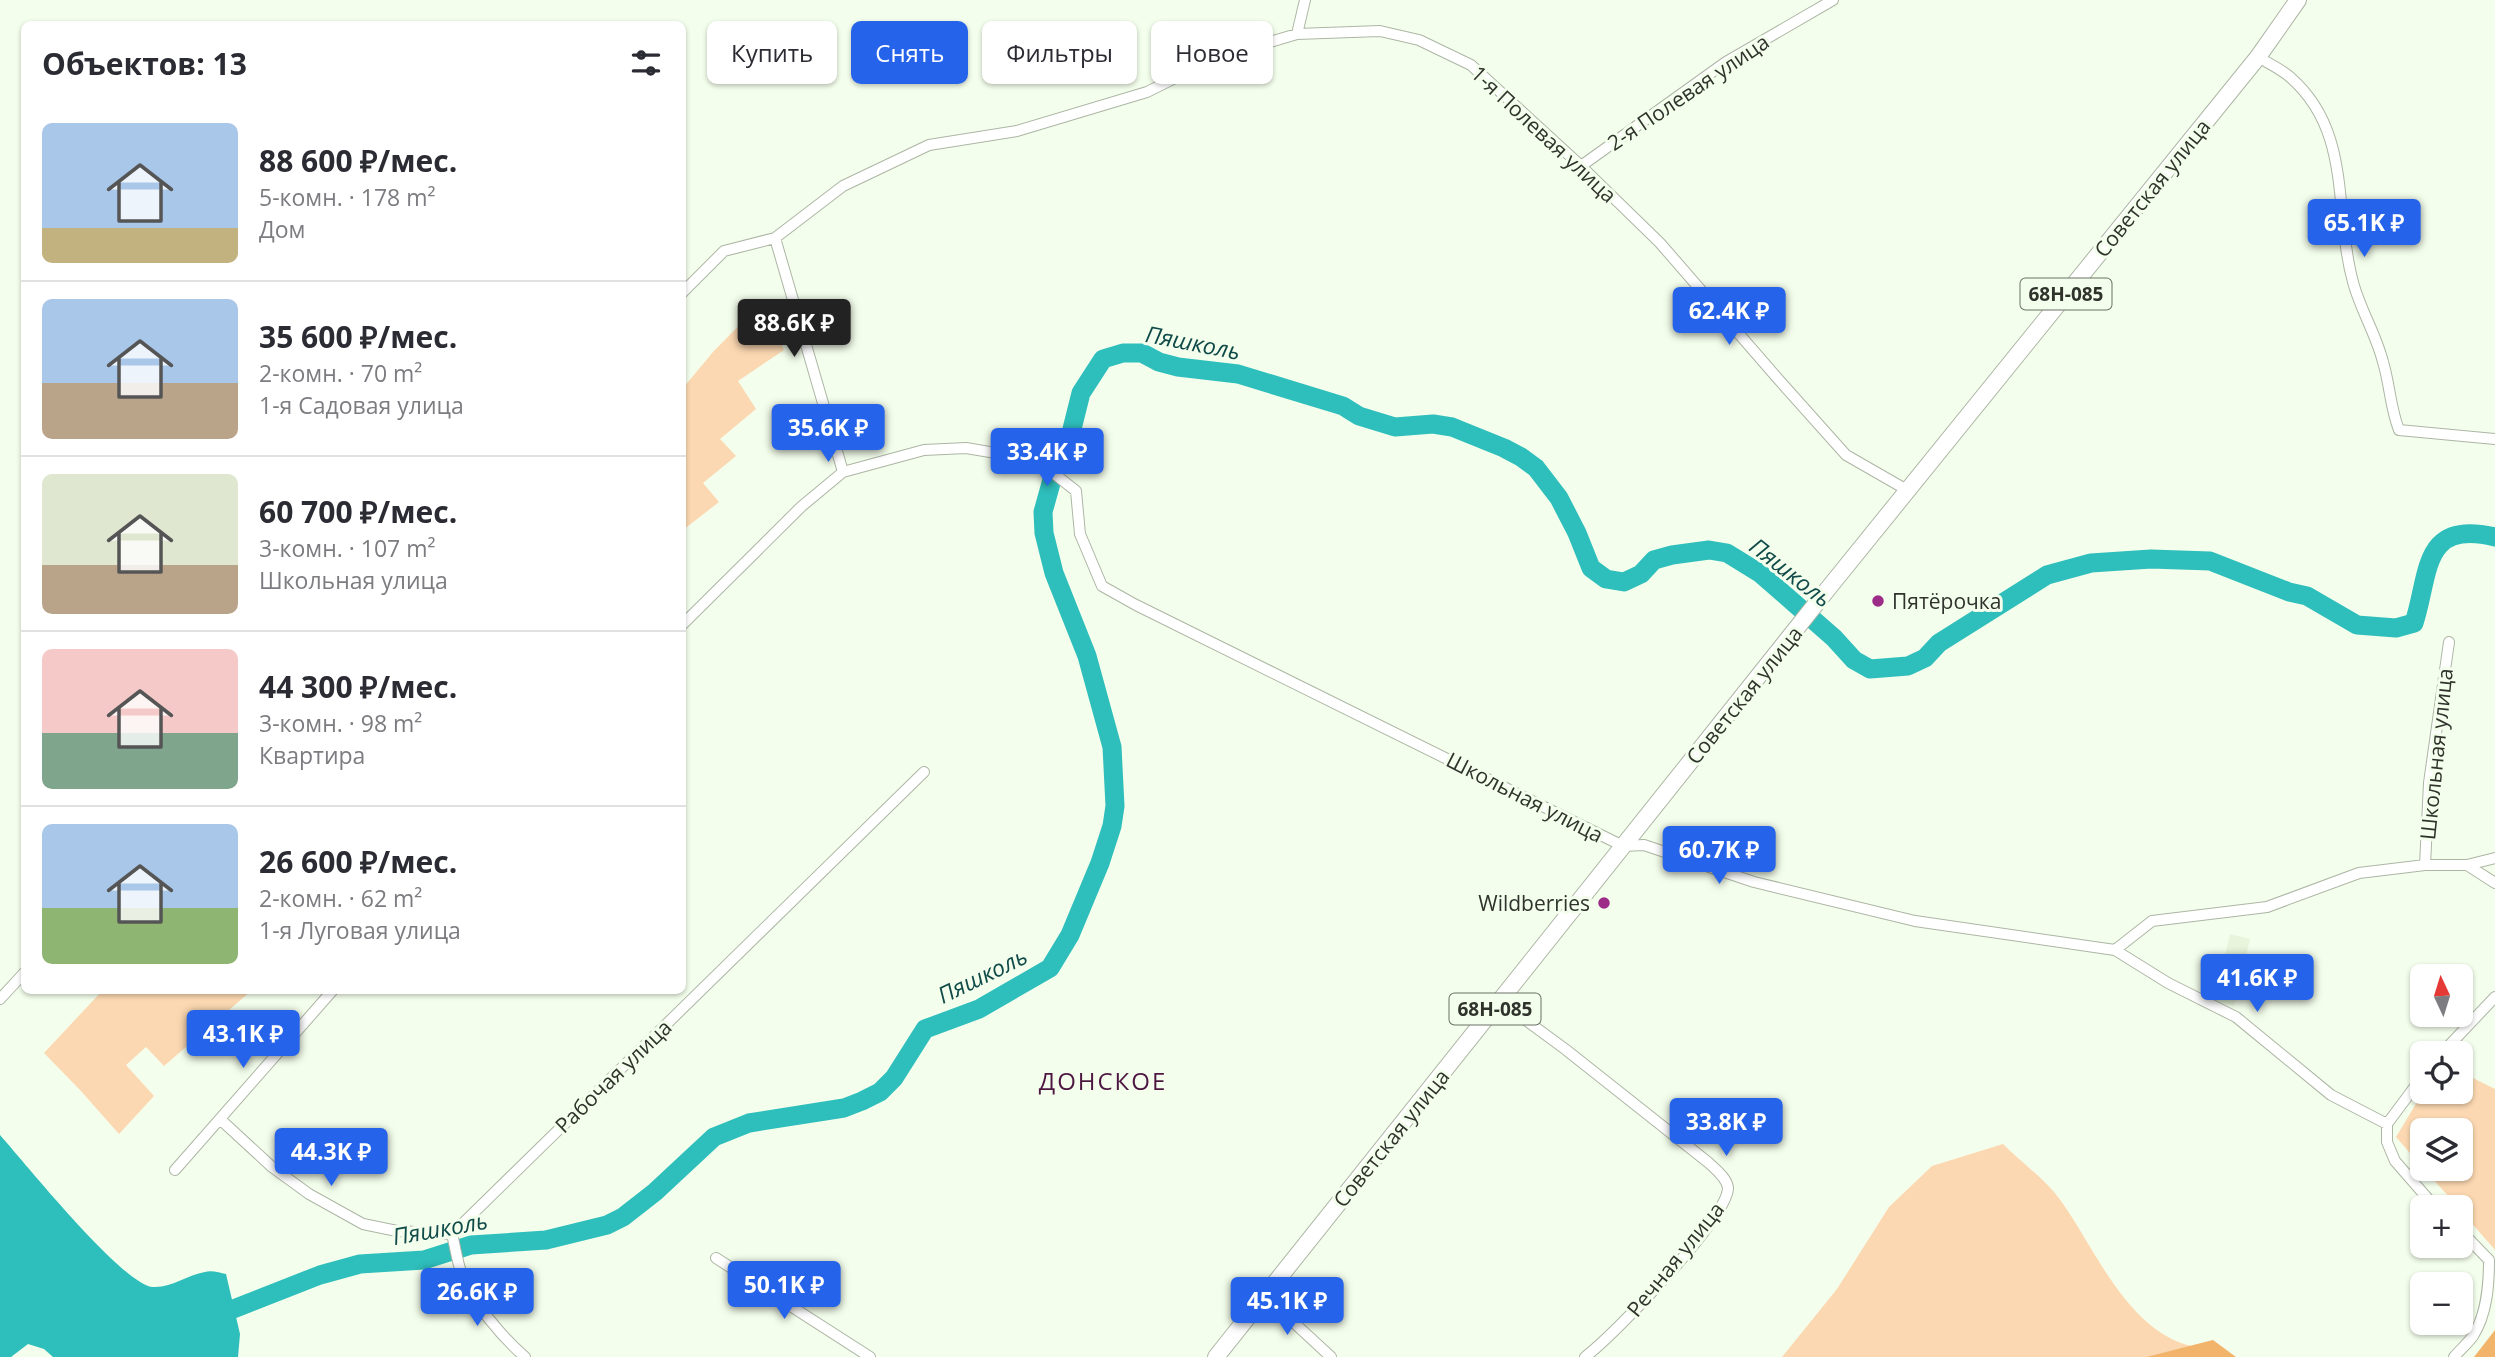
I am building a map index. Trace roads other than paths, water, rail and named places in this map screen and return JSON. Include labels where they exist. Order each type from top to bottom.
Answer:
[{"type":"main road","name":"Советская улица","points":[[1216,1357],[1907,490],[2258,57],[2298,0]]},
{"type":"street","points":[[1297,34],[1305,0]]},
{"type":"street","name":"2-я Полевая улица","points":[[1581,166],[1726,62],[1833,0]]},
{"type":"street","name":"1-я Полевая улица","points":[[775,237],[843,186],[929,145],[1030,127],[1147,92],[1213,59],[1297,34],[1380,31],[1419,40],[1471,65],[1660,243],[1846,455],[1907,490]]},
{"type":"street","points":[[2258,57],[2289,76],[2308,96],[2322,117],[2337,160],[2353,282],[2384,363],[2392,413],[2399,430],[2495,439]]},
{"type":"street","points":[[686,289],[724,251],[775,237],[843,472],[802,506],[686,621]]},
{"type":"street","name":"Школьная улица","points":[[843,472],[924,450],[966,448],[1037,460],[1076,491],[1080,534],[1102,586],[1623,846],[1644,845],[1754,882],[1915,921],[2115,950],[2168,983],[2236,1017],[2331,1095],[2387,1124]]},
{"type":"street","name":"Школьная улица","points":[[2425,866],[2429,783],[2449,642]]},
{"type":"street","name":"Рабочая улица","points":[[452,1234],[924,772]]},
{"type":"street","name":"Школьная улица","points":[[2115,950],[2152,921],[2267,907],[2359,873],[2425,866],[2467,865],[2495,859]]},
{"type":"street","points":[[2467,865],[2495,883]]},
{"type":"street","points":[[0,999],[21,976]]},
{"type":"street","points":[[175,1170],[330,994]]},
{"type":"street","points":[[2453,1041],[2495,997]]},
{"type":"street","name":"Речная улица","points":[[1501,1002],[1709,1163],[1721,1174],[1728,1186],[1726,1199],[1714,1217],[1657,1289],[1585,1357]]},
{"type":"street","points":[[2410,1093],[2387,1124],[2387,1142],[2395,1161],[2425,1195]]},
{"type":"street","points":[[221,1120],[272,1167],[309,1194],[363,1223],[397,1231],[452,1234],[462,1274],[483,1310],[513,1347],[525,1357]]},
{"type":"street","points":[[2454,1357],[2474,1335],[2488,1296],[2489,1260],[2473,1243]]},
{"type":"street","points":[[716,1258],[870,1357]]},
{"type":"street","points":[[1265,1295],[1331,1357]]},
{"type":"water","points":[[0,1135],[98,1246],[139,1281],[160,1287],[208,1271],[226,1274],[240,1334],[238,1357],[53,1357],[44,1349],[28,1344],[11,1357],[0,1357]]},
{"type":"waterway","name":"Пяшколь","points":[[213,1317],[320,1275],[360,1264],[424,1260],[471,1245],[546,1240],[607,1225],[623,1217],[655,1192],[714,1137],[749,1123],[844,1108],[880,1092],[894,1078],[925,1029],[979,1009],[1050,968],[1070,935],[1100,863],[1112,826],[1115,806],[1112,747],[1087,656],[1054,573],[1044,533],[1043,512],[1058,458],[1069,441],[1081,393],[1103,359],[1123,353],[1142,353],[1159,362],[1178,367],[1238,374],[1343,406],[1359,416],[1395,427],[1433,424],[1452,427],[1504,448],[1536,468],[1559,498],[1591,568],[1606,579],[1624,582],[1641,574],[1654,560],[1672,555],[1709,550],[1727,553],[1761,574],[1834,638],[1854,660],[1870,669],[1908,666],[1925,658],[1939,643],[2047,575],[2091,563],[2151,559],[2210,561],[2289,592],[2307,596],[2357,625],[2396,628],[2414,623],[2427,570],[2441,543],[2453,536],[2471,534],[2495,537]]},
{"type":"place","name":"Пятёрочка","points":[[1878,601]]},
{"type":"place","name":"Wildberries","points":[[1604,903]]},
{"type":"district","name":"ДОНСКОЕ","points":[[1103,1080]]}]
